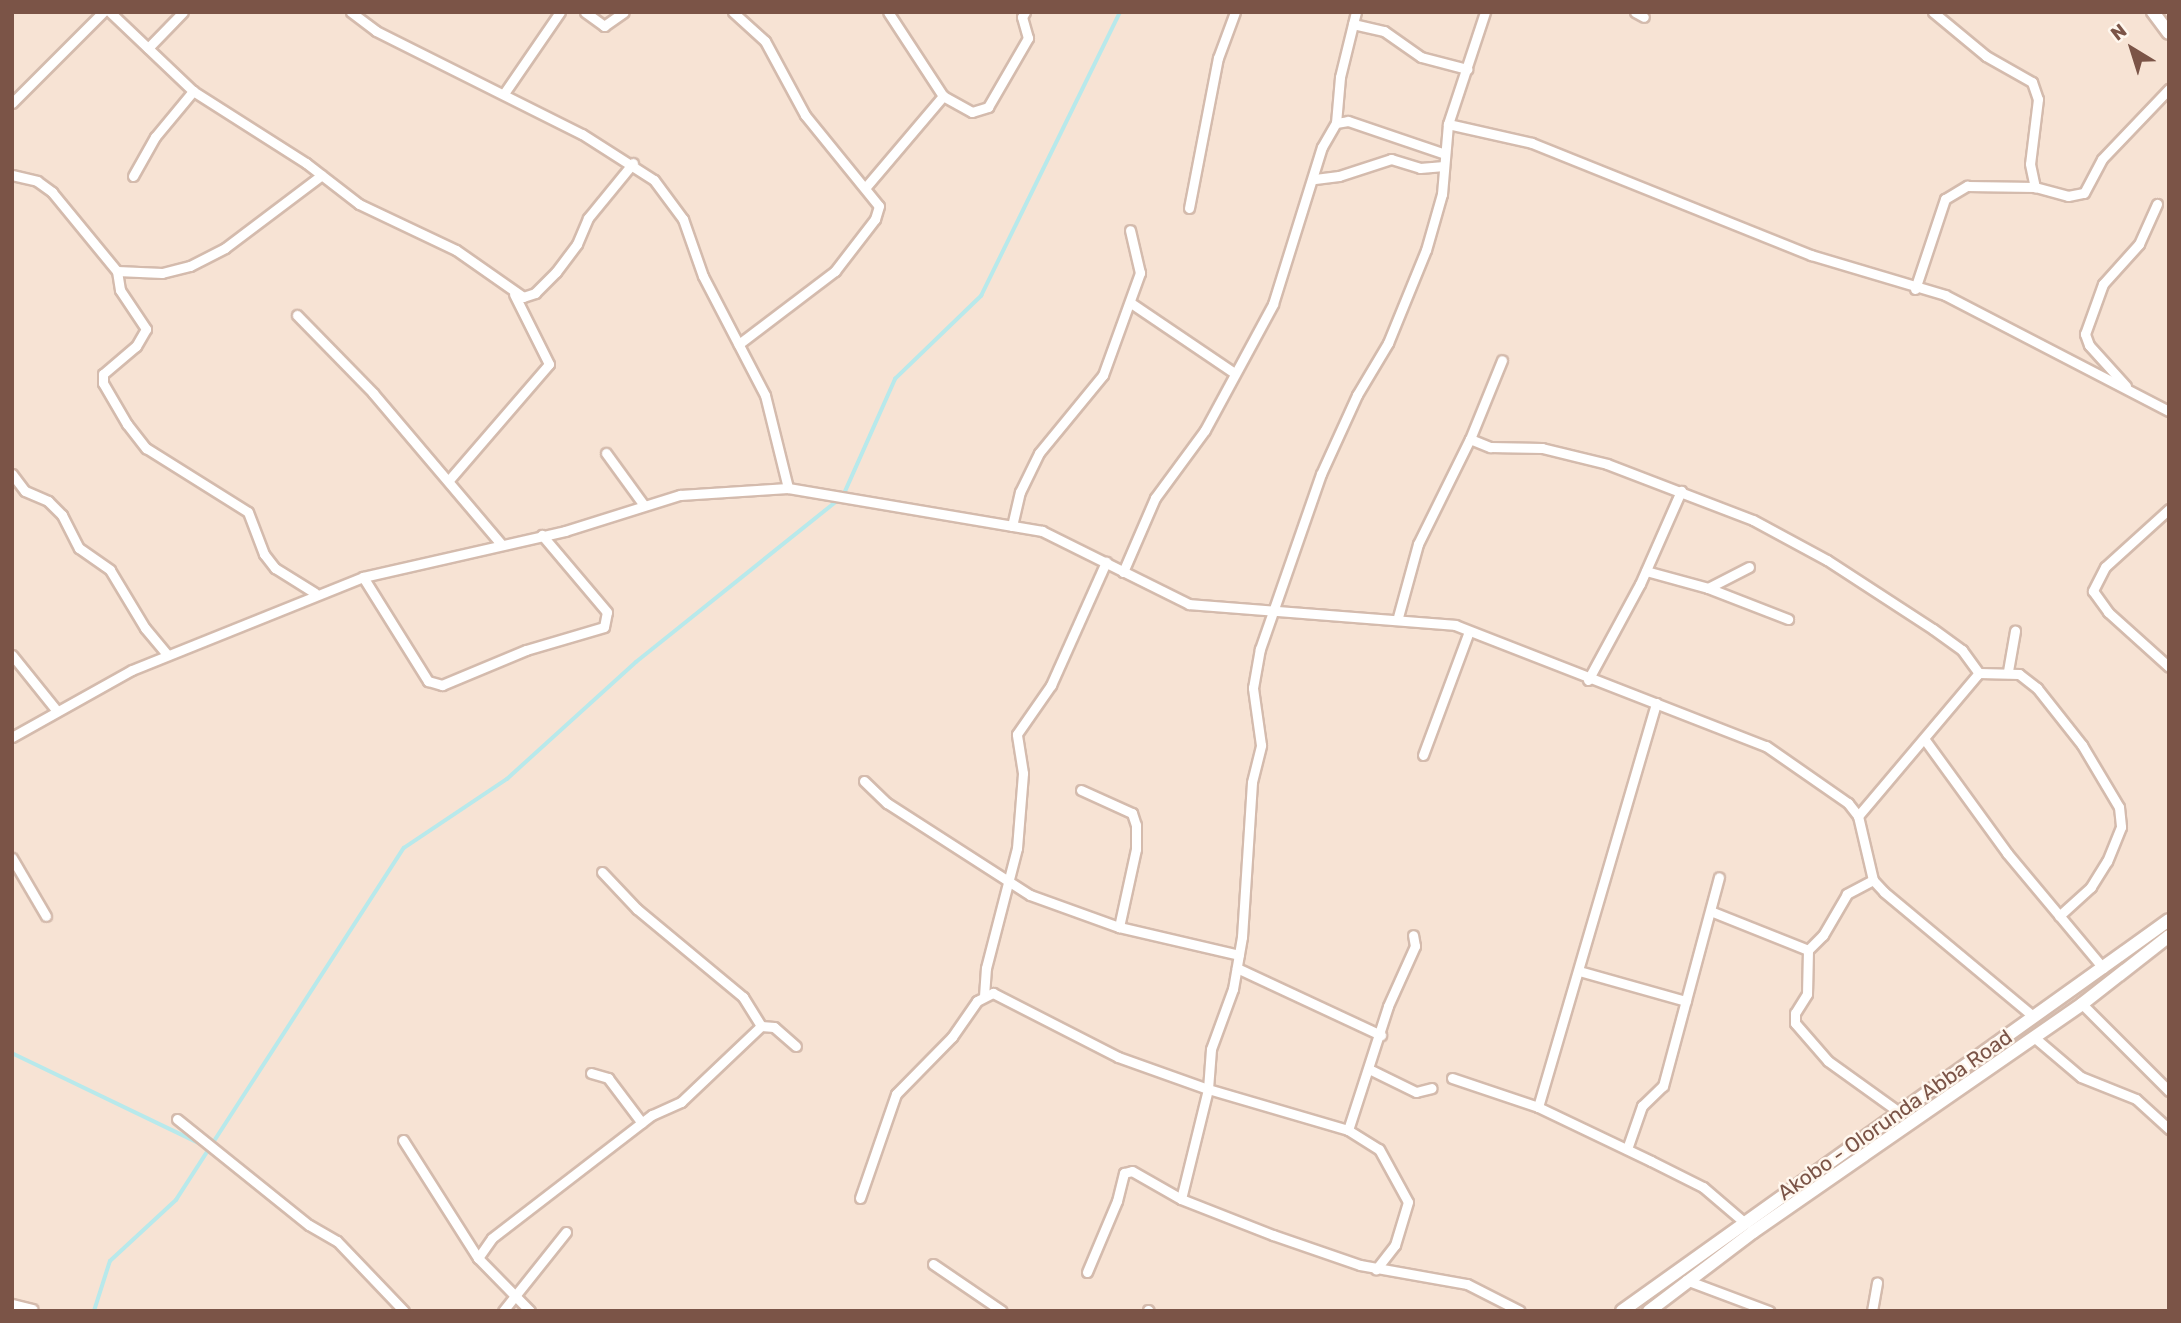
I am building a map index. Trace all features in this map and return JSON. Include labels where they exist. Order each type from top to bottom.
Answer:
[{"type":"main road","points":[[2153,12],[2168,31]]},
{"type":"main road","name":"Akobo - Olorunda Abba Road","points":[[1622,1311],[2169,920]]},
{"type":"main road","name":"Akobo - Olorunda Abba Road","points":[[1649,1311],[1686,1280],[2035,1038],[2169,936]]},
{"type":"street","points":[[12,103],[103,12]]},
{"type":"street","points":[[110,12],[193,91],[387,220],[456,250],[514,294],[549,364],[449,480]]},
{"type":"street","points":[[148,48],[183,12]]},
{"type":"street","points":[[351,12],[376,31],[505,92],[633,163],[674,203],[703,276],[765,395],[788,488]]},
{"type":"street","points":[[505,92],[560,12]]},
{"type":"street","points":[[585,12],[604,26],[624,12]]},
{"type":"street","points":[[733,12],[765,41],[805,115],[879,206],[875,219],[835,271],[740,344]]},
{"type":"street","points":[[890,13],[943,96],[972,112],[988,107],[1028,38],[1022,17],[1025,12]]},
{"type":"street","points":[[1189,208],[1218,58],[1236,12]]},
{"type":"street","points":[[1123,572],[1155,498],[1205,430],[1233,372],[1273,304],[1315,179],[1322,147],[1336,123],[1340,77],[1356,12]]},
{"type":"street","points":[[1181,1199],[1208,1089],[1211,1049],[1239,956],[1252,782],[1261,745],[1253,688],[1260,649],[1277,608],[1321,474],[1357,395],[1388,343],[1426,250],[1442,194],[1448,124],[1485,12]]},
{"type":"street","points":[[1933,12],[1986,56],[2032,82],[2038,99],[2030,164],[2035,187]]},
{"type":"street","points":[[1353,24],[1384,31],[1421,57],[1467,69]]},
{"type":"street","points":[[1915,289],[1945,199],[1967,186],[2035,187],[2068,196],[2084,193],[2102,159],[2169,89]]},
{"type":"street","points":[[133,176],[155,137],[193,91]]},
{"type":"street","points":[[865,188],[943,96]]},
{"type":"street","points":[[1336,123],[1348,121],[1445,154]]},
{"type":"street","points":[[1448,124],[1532,142],[1811,255],[1915,289],[1945,295],[2169,411]]},
{"type":"street","points":[[1315,179],[1339,176],[1391,159],[1420,168],[1444,166]]},
{"type":"street","points":[[514,294],[535,293],[556,272],[577,244],[588,218],[633,163]]},
{"type":"street","points":[[12,175],[37,181],[52,192],[117,271],[120,290],[146,329],[135,346],[103,374],[103,383],[127,424],[146,447],[248,512],[264,555],[275,568],[316,593]]},
{"type":"street","points":[[117,271],[162,273],[190,266],[225,248],[322,175]]},
{"type":"street","points":[[2127,387],[2089,345],[2085,334],[2103,284],[2139,244],[2157,204]]},
{"type":"street","points":[[1012,526],[1030,470],[1103,375],[1140,273],[1130,230]]},
{"type":"street","points":[[1131,303],[1233,372]]},
{"type":"street","points":[[296,315],[373,393],[500,543]]},
{"type":"street","points":[[1398,617],[1419,544],[1470,439],[1502,360]]},
{"type":"street","points":[[1470,439],[1490,446],[1542,448],[1681,491],[1753,520],[1827,560],[1952,643],[1979,673]]},
{"type":"street","points":[[606,453],[643,504]]},
{"type":"street","points":[[12,474],[25,491],[47,501],[62,515],[79,548],[110,570],[145,628],[168,655]]},
{"type":"street","points":[[12,737],[168,655],[316,593],[363,577],[542,535],[680,495],[788,488],[1042,531],[1189,604],[1398,617],[1455,625],[1588,680],[1766,746],[1848,803],[1857,816],[1873,880],[2034,1017]]},
{"type":"street","points":[[1588,680],[1646,571],[1681,491]]},
{"type":"street","points":[[2169,509],[2105,567],[2093,591],[2108,612],[2169,667]]},
{"type":"street","points":[[363,577],[428,681],[442,685],[526,650],[604,627],[607,612],[542,535]]},
{"type":"street","points":[[984,996],[986,968],[1009,882],[1023,773],[1017,734],[1051,685],[1106,562]]},
{"type":"street","points":[[1708,588],[1749,567]]},
{"type":"street","points":[[1646,571],[1708,588],[1788,619]]},
{"type":"street","points":[[1423,755],[1469,631]]},
{"type":"street","points":[[2008,671],[2015,631]]},
{"type":"street","points":[[12,655],[57,711]]},
{"type":"street","points":[[1857,816],[1925,740],[1979,673],[2008,671],[2037,688],[2082,746],[2119,807],[2121,827],[2107,861],[2091,887],[2059,916]]},
{"type":"street","points":[[1538,1107],[1656,703]]},
{"type":"street","points":[[1925,740],[2059,916],[2103,968]]},
{"type":"street","points":[[864,781],[887,803],[1030,895],[1119,927],[1239,956]]},
{"type":"street","points":[[1081,790],[1132,813],[1136,825],[1136,849],[1119,927]]},
{"type":"street","points":[[12,858],[46,916]]},
{"type":"street","points":[[602,872],[638,909],[743,997],[761,1026]]},
{"type":"street","points":[[1627,1149],[1642,1106],[1663,1086],[1713,912],[1719,877]]},
{"type":"street","points":[[1873,880],[1847,894],[1823,935],[1808,950],[1807,994],[1795,1013],[1799,1032],[1837,1069],[1899,1112]]},
{"type":"street","points":[[1713,912],[1808,950]]},
{"type":"street","points":[[1348,1130],[1415,946],[1413,935]]},
{"type":"street","points":[[1237,968],[1381,1035]]},
{"type":"street","points":[[1579,971],[1686,1001]]},
{"type":"street","points":[[860,1198],[896,1094],[952,1037],[984,996],[993,993],[1118,1057],[1208,1089],[1348,1130],[1380,1149],[1408,1202],[1395,1245],[1376,1269]]},
{"type":"street","points":[[2082,1004],[2169,1091]]},
{"type":"street","points":[[478,1258],[492,1238],[642,1123],[681,1102],[761,1026],[774,1027],[796,1046]]},
{"type":"street","points":[[2035,1038],[2081,1077],[2136,1099],[2165,1126],[2169,1115]]},
{"type":"street","points":[[1371,1070],[1416,1092],[1432,1088]]},
{"type":"street","points":[[590,1073],[608,1078],[642,1123]]},
{"type":"street","points":[[1452,1078],[1538,1107],[1627,1149],[1703,1187],[1744,1222]]},
{"type":"street","points":[[177,1119],[309,1226],[337,1241],[404,1311]]},
{"type":"street","points":[[403,1140],[478,1258],[515,1300],[530,1311]]},
{"type":"street","points":[[1087,1272],[1117,1202],[1124,1173],[1132,1171],[1181,1199],[1376,1269],[1467,1284],[1520,1311]]},
{"type":"street","points":[[503,1311],[515,1300],[566,1232]]},
{"type":"street","points":[[933,1264],[1002,1311]]},
{"type":"street","points":[[1686,1280],[1769,1311]]},
{"type":"street","points":[[1872,1311],[1877,1282]]},
{"type":"street","points":[[12,1304],[32,1309]]},
{"type":"shaded area","points":[[12,12],[2169,12],[2169,1311],[12,1311]]},
{"type":"waterway","points":[[94,1311],[110,1261],[176,1200],[404,848],[507,779],[636,662],[843,496],[895,379],[981,296],[1120,12]]},
{"type":"waterway","points":[[12,1053],[203,1145]]}]
